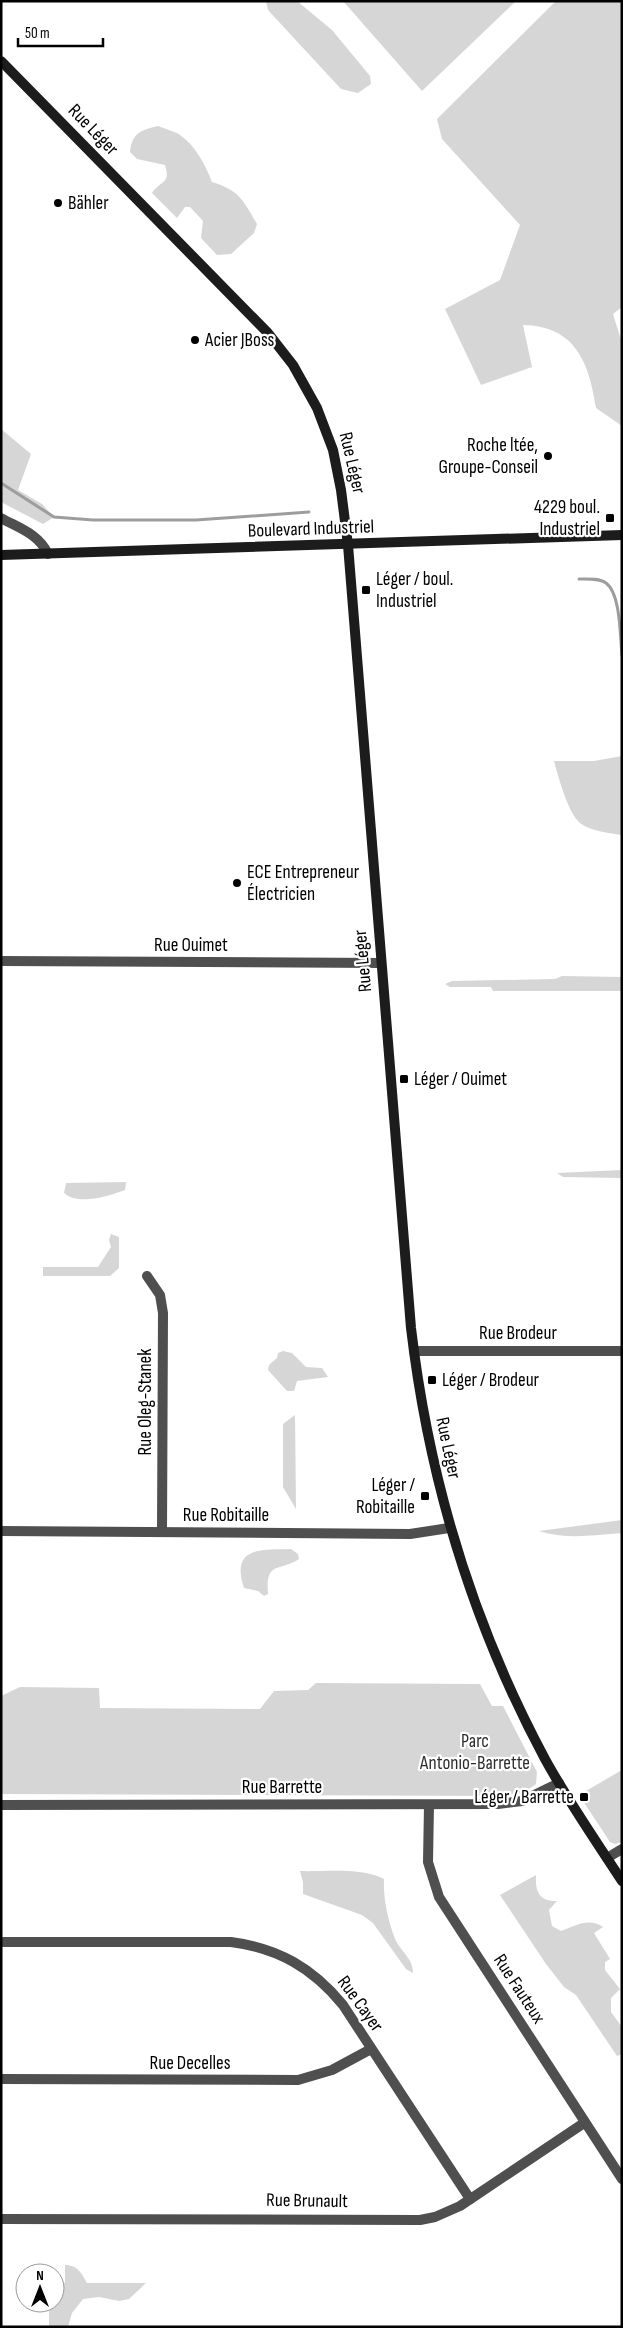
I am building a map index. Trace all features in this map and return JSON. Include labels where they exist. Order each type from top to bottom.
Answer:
[{"type":"street","name":"Rue Léger","points":[[1,61],[268,333],[293,365],[317,408],[333,450],[341,490],[348,545],[380,963],[414,1351],[422,1410],[449,1528],[485,1627],[511,1690],[559,1783],[622,1881]]},
{"type":"street","points":[[1,518],[35,536],[41,541],[48,554]]},
{"type":"street","name":"Boulevard Industriel","points":[[1,555],[622,535]]},
{"type":"street","name":"Rue Ouimet","points":[[1,961],[380,963]]},
{"type":"street","name":"Rue Oleg-Stanek","points":[[146,1276],[160,1295],[163,1313],[162,1532]]},
{"type":"street","name":"Rue Brodeur","points":[[414,1351],[622,1351]]},
{"type":"street","name":"Rue Robitaille","points":[[1,1531],[410,1534],[449,1528]]},
{"type":"street","name":"Rue Barrette","points":[[1,1805],[512,1803],[534,1796],[559,1783]]},
{"type":"street","name":"Rue Fauteux","points":[[429,1804],[428,1862],[439,1896],[584,2123],[622,2179]]},
{"type":"street","points":[[607,1858],[622,1849]]},
{"type":"street","name":"Rue Cayer","points":[[1,1942],[210,1942],[247,1944],[264,1948],[293,1960],[322,1982],[343,2005],[470,2199]]},
{"type":"street","name":"Rue Decelles","points":[[1,2079],[298,2080],[332,2070],[371,2049]]},
{"type":"street","name":"Rue Brunault","points":[[1,2219],[420,2220],[448,2212],[470,2199],[584,2123]]},
{"type":"green space","points":[[266,1],[297,1],[332,30],[370,76],[371,84],[358,93],[341,89],[268,10]]},
{"type":"green space","points":[[343,1],[516,1],[422,91]]},
{"type":"green space","points":[[556,1],[622,1],[622,307],[613,314],[622,343],[622,426],[596,408],[589,376],[584,362],[576,350],[567,340],[555,332],[541,327],[523,325],[532,367],[481,385],[445,309],[500,280],[520,225],[442,139],[437,119]]},
{"type":"green space","points":[[158,126],[175,132],[185,139],[199,156],[212,182],[234,192],[248,208],[257,224],[254,233],[231,254],[217,255],[201,238],[203,221],[190,207],[185,207],[177,218],[152,193],[166,179],[167,171],[165,165],[137,159],[130,152],[133,140],[138,133]]},
{"type":"green space","points":[[1,429],[31,454],[18,490],[42,504],[54,517],[43,524],[1,502]]},
{"type":"green space","points":[[622,756],[622,835],[584,826],[571,811],[554,761],[594,761]]},
{"type":"green space","points":[[562,976],[622,977],[622,991],[493,991],[491,987],[450,987],[445,984],[452,981],[555,979]]},
{"type":"green space","points":[[622,1170],[622,1178],[563,1177],[557,1173]]},
{"type":"green space","points":[[126,1182],[125,1190],[94,1199],[77,1199],[64,1193],[66,1183]]},
{"type":"green space","points":[[111,1234],[119,1237],[119,1268],[110,1276],[43,1276],[43,1267],[98,1267],[111,1247],[109,1240]]},
{"type":"green space","points":[[283,1351],[292,1353],[306,1367],[322,1368],[328,1377],[297,1381],[294,1391],[287,1391],[268,1370],[269,1365],[277,1358],[278,1353]]},
{"type":"green space","points":[[295,1415],[296,1509],[283,1487],[283,1424]]},
{"type":"green space","points":[[622,1520],[622,1533],[570,1536],[539,1531]]},
{"type":"green space","points":[[291,1549],[298,1554],[299,1559],[271,1571],[268,1594],[264,1596],[258,1591],[244,1588],[241,1564],[245,1557],[260,1551]]},
{"type":"green space","name":"Parc Antonio-Barrette","points":[[316,1683],[480,1684],[492,1706],[503,1706],[537,1772],[536,1784],[523,1791],[498,1796],[1,1794],[1,1696],[20,1687],[99,1688],[100,1708],[260,1709],[274,1691],[308,1690]]},
{"type":"green space","name":"Parc Antonio-Barrette","points":[[622,1770],[622,1842],[615,1844],[610,1842],[579,1795]]},
{"type":"green space","points":[[300,1871],[354,1871],[375,1875],[384,1879],[385,1902],[390,1924],[397,1944],[411,1963],[413,1973],[406,1969],[373,1923],[362,1915],[303,1894],[303,1882]]},
{"type":"green space","points":[[536,1875],[536,1886],[539,1894],[546,1900],[557,1901],[549,1910],[552,1926],[561,1931],[587,1923],[598,1924],[603,1927],[594,1933],[610,1959],[605,1962],[605,1970],[620,1989],[611,1998],[611,2012],[622,2027],[622,2054],[617,2056],[576,1995],[564,1987],[546,1964],[500,1895]]},
{"type":"green space","points":[[65,2265],[69,2265],[81,2273],[87,2283],[146,2283],[129,2299],[119,2301],[99,2297],[83,2299],[72,2313],[68,2327],[49,2327],[49,2313],[65,2313]]},
{"type":"waterway","points":[[1,483],[54,517],[93,520],[196,520],[309,512]]},
{"type":"waterway","points":[[579,579],[600,580],[606,583],[615,596],[622,655]]},
{"type":"place","name":"Bähler","points":[[58,203]]},
{"type":"place","name":"Acier JBoss","points":[[195,340]]},
{"type":"place","name":"Roche ltée, Groupe-Conseil","points":[[548,456]]},
{"type":"place","name":"4229 boul. Industriel","points":[[610,518]]},
{"type":"place","name":"Léger / boul. Industriel","points":[[366,590]]},
{"type":"place","name":"ECE Entrepreneur Électricien","points":[[237,883]]},
{"type":"place","name":"Léger / Ouimet","points":[[404,1079]]},
{"type":"place","name":"Léger / Brodeur","points":[[432,1380]]},
{"type":"place","name":"Léger / Robitaille","points":[[425,1496]]},
{"type":"place","name":"Léger / Barrette","points":[[584,1797]]}]
